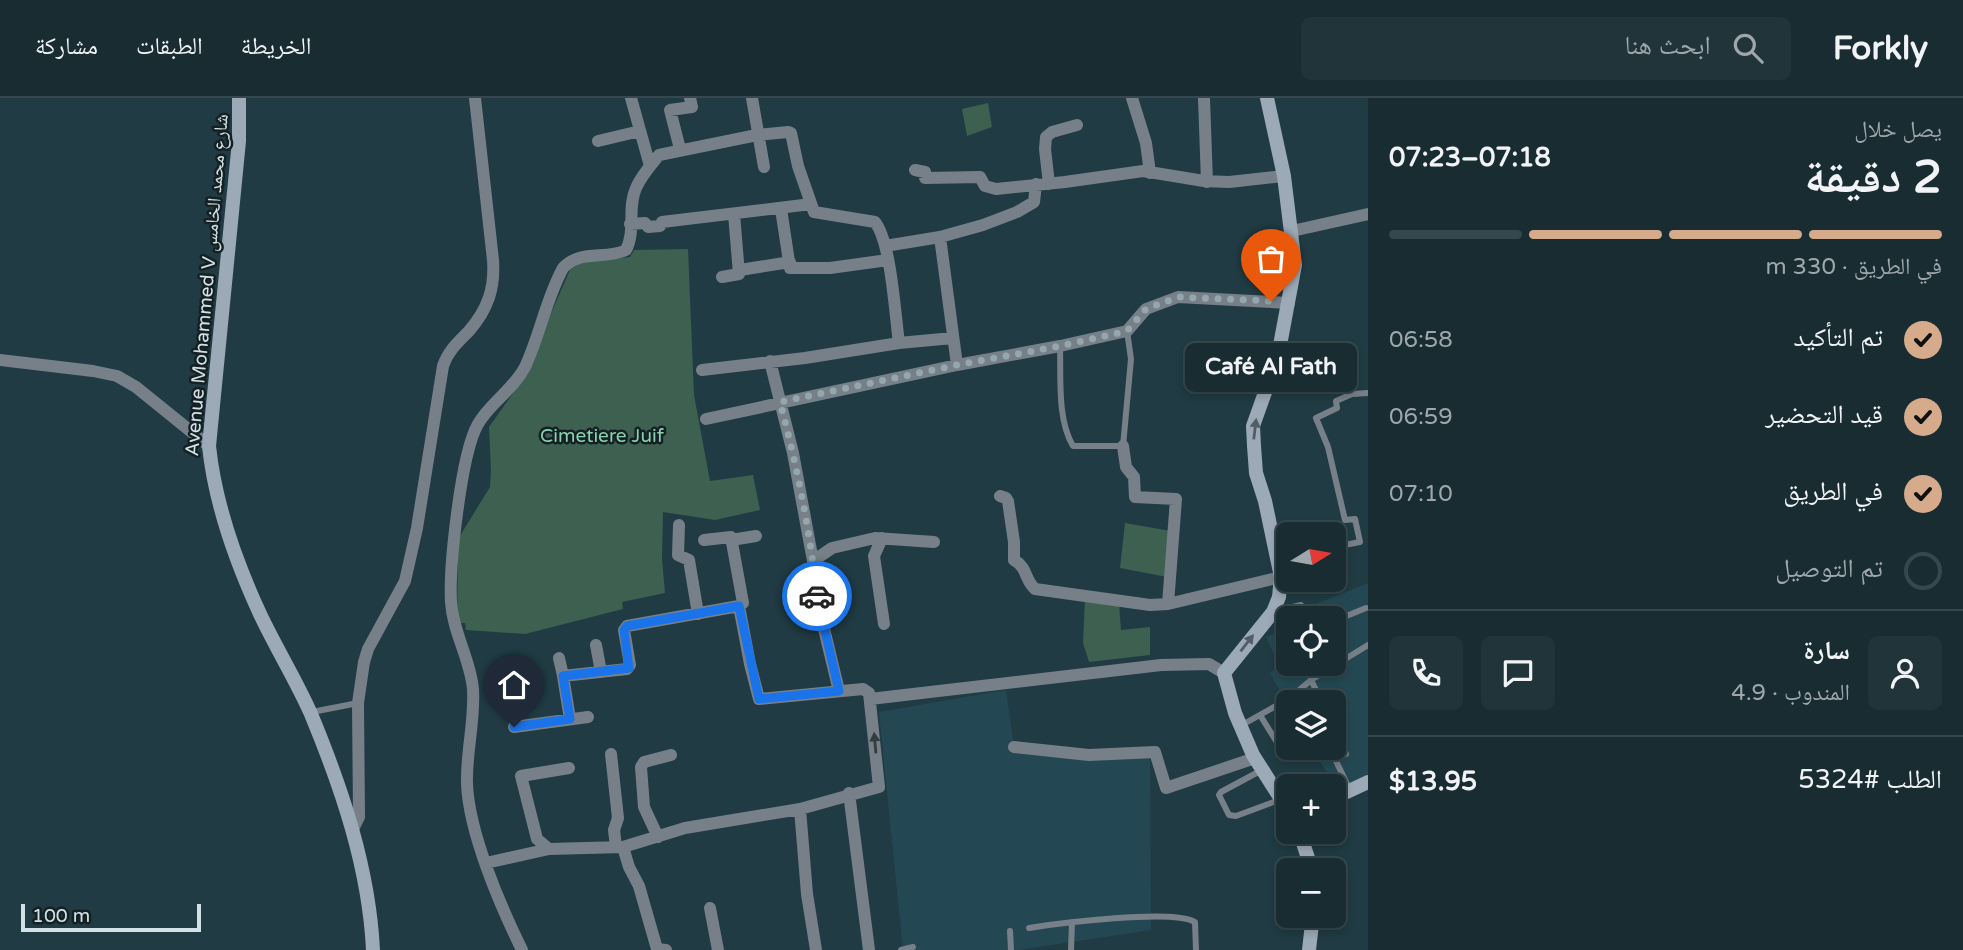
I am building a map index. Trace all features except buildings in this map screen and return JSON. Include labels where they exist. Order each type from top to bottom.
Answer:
[{"type":"main road","name":"Avenue Mohammed V شارع محمد الخامس","points":[[239,98],[239,141],[209,446],[218,497],[239,560],[260,613],[310,713],[353,829],[371,919],[373,950]]},
{"type":"main road","points":[[1267,98],[1284,176],[1295,265],[1278,356],[1253,426],[1256,472],[1276,545]]},
{"type":"main road","points":[[1276,791],[1258,764],[1240,726],[1224,673],[1273,612],[1280,592]]},
{"type":"main road","points":[[1346,792],[1368,782]]},
{"type":"main road","points":[[1309,950],[1312,928]]},
{"type":"street","points":[[353,829],[359,817],[358,703],[368,649],[405,581],[443,366],[452,349],[479,318],[491,295],[493,260],[475,98]]},
{"type":"street","points":[[631,98],[650,166]]},
{"type":"street","points":[[680,149],[670,110],[692,107],[690,98]]},
{"type":"street","points":[[752,98],[764,167]]},
{"type":"street","points":[[1132,98],[1146,143],[1150,173]]},
{"type":"street","points":[[1204,99],[1207,182]]},
{"type":"street","points":[[885,246],[940,237],[983,225],[1027,208],[1034,202],[1042,184],[1046,137],[1052,132],[1077,125]]},
{"type":"street","points":[[598,141],[640,131]]},
{"type":"street","points":[[522,950],[502,909],[469,804],[467,782],[474,718],[473,687],[470,665],[455,629],[451,603],[456,526],[476,427],[519,378],[564,268],[579,257],[626,250],[630,241],[636,187],[659,155],[757,135],[788,132],[791,133],[798,166],[814,212],[875,222],[880,228],[888,260],[899,342]]},
{"type":"street","points":[[915,170],[925,172],[925,178],[980,177],[985,186],[992,188],[1133,172],[1207,182],[1284,176]]},
{"type":"street","points":[[631,225],[645,223],[648,227],[660,226],[662,222],[811,204]]},
{"type":"street","points":[[781,209],[790,268],[830,268],[888,260]]},
{"type":"street","points":[[722,277],[739,274],[740,270],[734,214]]},
{"type":"street","points":[[1292,231],[1368,214]]},
{"type":"street","points":[[940,237],[957,365]]},
{"type":"street","points":[[740,270],[790,262]]},
{"type":"street","points":[[706,419],[1127,331],[1146,309],[1178,297],[1289,303]]},
{"type":"street","points":[[702,370],[805,358],[899,342],[953,338]]},
{"type":"street","points":[[0,360],[117,376],[136,387],[209,446]]},
{"type":"street","points":[[770,361],[793,453],[819,608],[839,691]]},
{"type":"street","points":[[1123,446],[1126,467],[1134,477],[1135,497],[1176,499],[1168,604]]},
{"type":"street","points":[[1000,496],[1007,501],[1014,559],[1023,566],[1030,584],[1035,589],[1150,606],[1168,604],[1276,572]]},
{"type":"street","points":[[679,525],[678,555],[689,559],[698,614]]},
{"type":"street","points":[[731,540],[756,536]]},
{"type":"street","points":[[563,676],[629,668],[625,627],[739,606],[743,603],[731,537],[704,540]]},
{"type":"street","points":[[813,561],[832,548],[882,538],[934,542]]},
{"type":"street","points":[[882,538],[874,556],[884,624]]},
{"type":"street","points":[[486,863],[549,849],[620,847],[685,828],[800,809],[849,793],[879,787],[869,692],[863,689],[759,699],[739,606]]},
{"type":"street","points":[[596,645],[601,672]]},
{"type":"street","points":[[559,658],[570,719]]},
{"type":"street","points":[[870,699],[1161,665],[1209,664],[1224,673]]},
{"type":"street","points":[[514,727],[588,717]]},
{"type":"street","points":[[1014,747],[1089,755],[1154,752],[1166,788],[1258,764]]},
{"type":"street","points":[[611,754],[618,818],[614,830],[639,886],[657,948],[666,950]]},
{"type":"street","points":[[658,837],[644,807],[641,766],[644,762],[671,755]]},
{"type":"street","points":[[549,849],[537,839],[521,776],[569,768]]},
{"type":"street","points":[[849,793],[869,950]]},
{"type":"street","points":[[800,809],[807,894],[816,950]]},
{"type":"street","points":[[710,908],[718,950]]},
{"type":"lane","points":[[1060,346],[1062,400],[1067,436],[1073,446],[1123,446],[1131,359],[1127,331]]},
{"type":"lane","points":[[1278,356],[1323,348],[1331,351],[1352,394]]},
{"type":"lane","points":[[1346,545],[1360,542],[1354,519],[1345,520],[1328,447],[1316,418],[1337,408],[1336,401],[1352,394],[1368,393]]},
{"type":"lane","points":[[1346,617],[1367,610]]},
{"type":"lane","points":[[1240,726],[1290,698],[1311,680],[1368,646]]},
{"type":"lane","points":[[1311,680],[1316,690]]},
{"type":"lane","points":[[310,713],[358,703]]},
{"type":"lane","points":[[1260,715],[1276,741]]},
{"type":"lane","points":[[1335,760],[1350,790]]},
{"type":"lane","points":[[1258,764],[1219,795],[1229,815],[1237,816],[1276,807]]},
{"type":"lane","points":[[1029,928],[1072,922],[1161,917],[1190,919],[1195,922],[1196,950]]},
{"type":"lane","points":[[1071,950],[1072,922]]},
{"type":"lane","points":[[1009,931],[1010,950]]},
{"type":"lane","points":[[901,950],[913,947]]},
{"type":"shaded area","points":[[1368,583],[1368,778],[1346,788],[1346,774],[1328,774],[1319,760],[1346,760],[1346,690],[1280,690],[1270,673],[1276,668],[1276,676],[1346,676],[1346,606],[1310,606]]},
{"type":"shaded area","points":[[1276,633],[1276,659],[1266,637]]},
{"type":"shaded area","points":[[1006,690],[1014,747],[1150,751],[1151,930],[1018,950],[903,950],[879,712]]},
{"type":"green space","points":[[988,103],[992,127],[967,136],[962,109]]},
{"type":"green space","name":"Cimetiere Juif","points":[[688,249],[694,395],[710,481],[753,475],[760,510],[715,520],[663,512],[662,559],[665,593],[622,602],[623,609],[525,634],[466,630],[465,623],[457,623],[458,539],[490,487],[489,427],[521,382],[573,263],[630,257],[634,250]]},
{"type":"green space","points":[[1125,523],[1171,531],[1167,577],[1120,568]]},
{"type":"green space","points":[[1085,598],[1119,603],[1121,630],[1150,627],[1150,655],[1089,662],[1083,643]]},
{"type":"way so far","points":[[817,596],[793,453],[780,402],[1127,331],[1146,309],[1168,299],[1189,296],[1271,301]]},
{"type":"place","name":"Café Al Fath","points":[[1271,301]]},
{"type":"route","points":[[514,727],[570,719],[563,676],[629,668],[625,627],[739,606],[759,699],[839,691],[817,596]]}]
